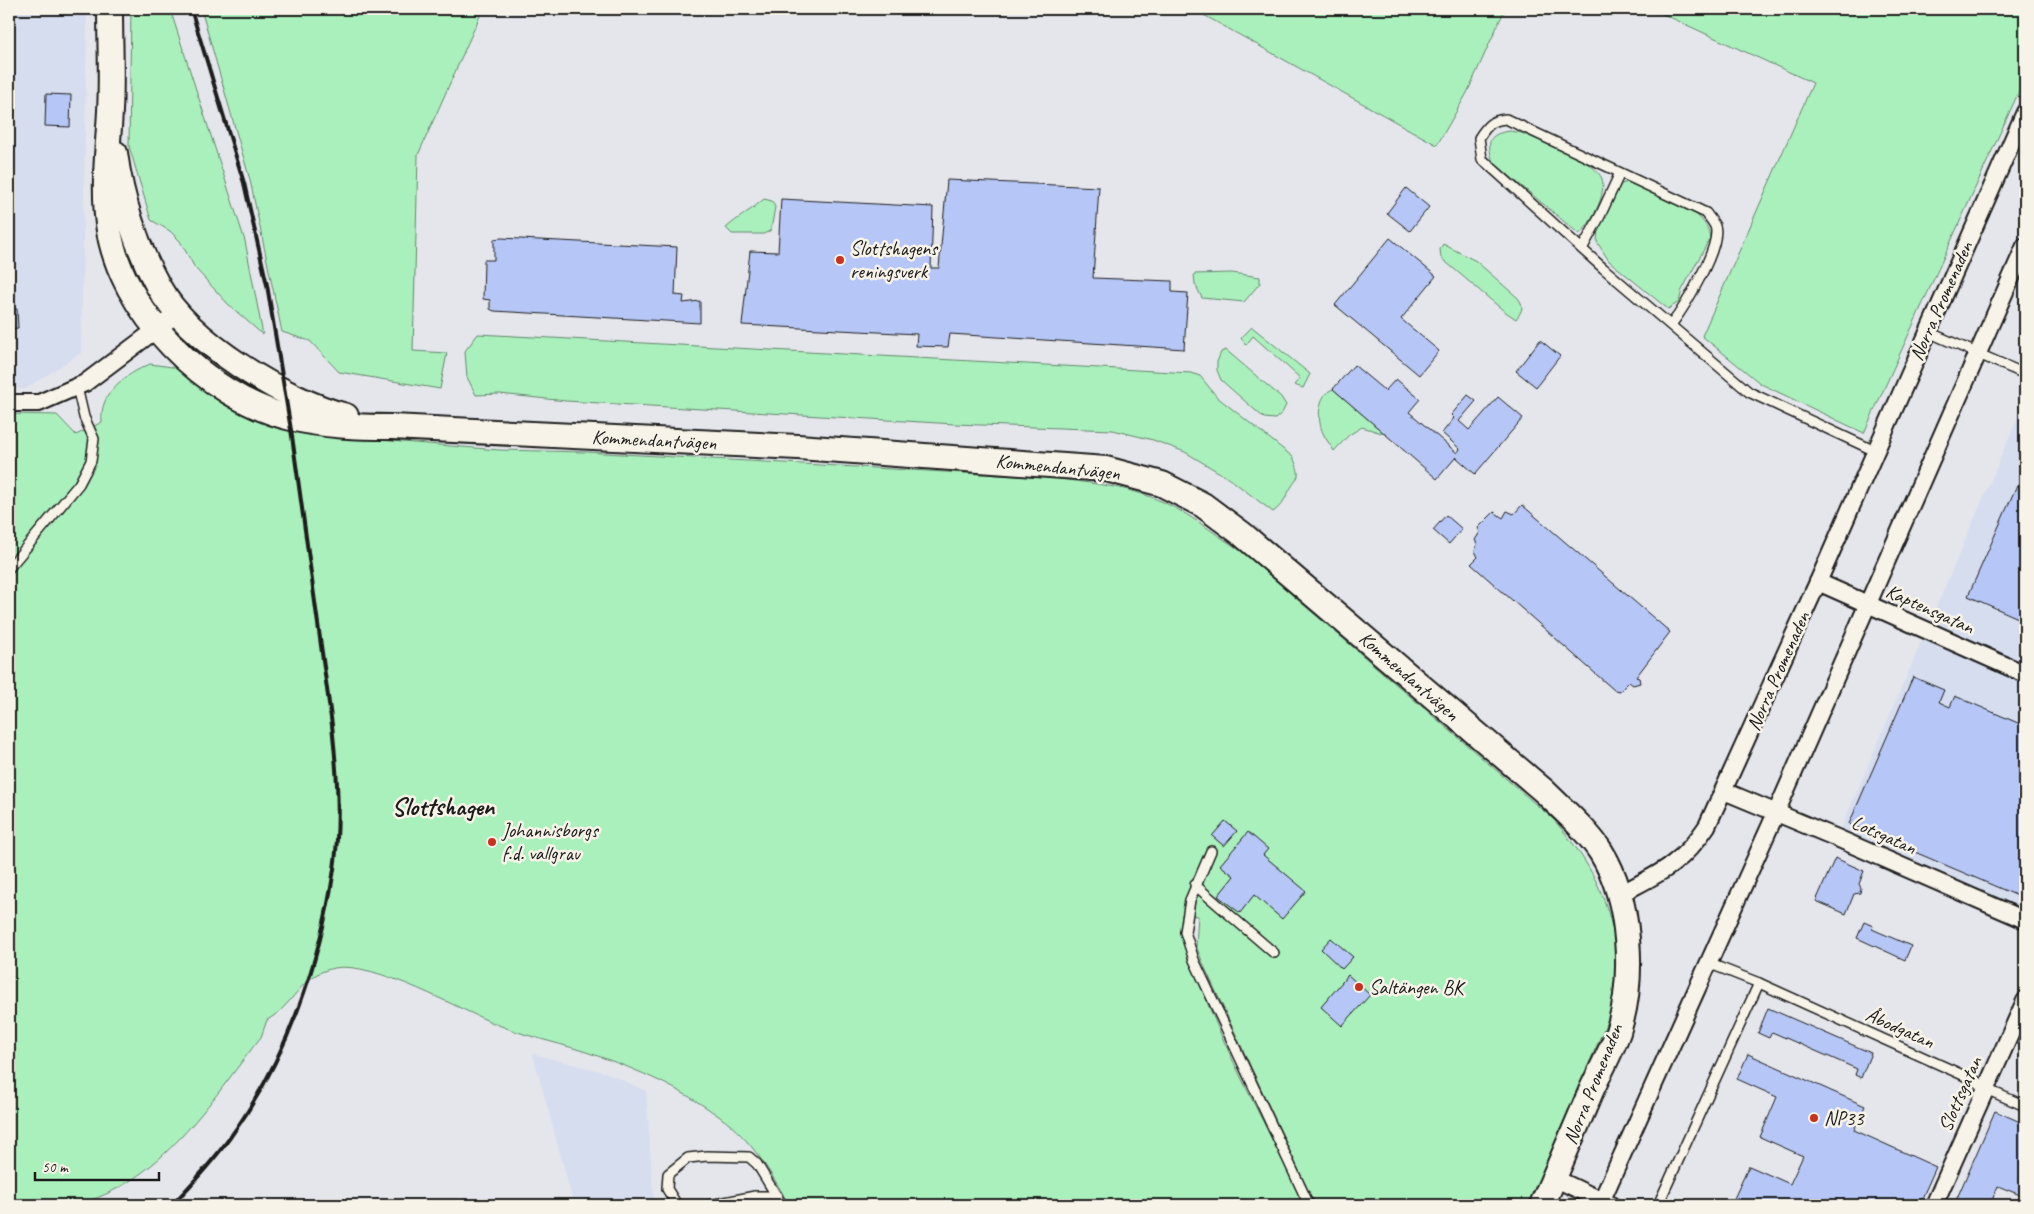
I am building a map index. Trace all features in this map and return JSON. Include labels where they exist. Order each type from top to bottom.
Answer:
[{"type":"street","points":[[110,9],[110,109]]},
{"type":"street","name":"Kommendantvägen","points":[[110,109],[117,170],[133,228],[159,287],[178,313],[211,344],[249,373],[325,410],[392,427]]},
{"type":"street","name":"Kommendantvägen","points":[[110,109],[104,187],[108,226],[125,278],[157,330],[183,357],[212,381],[248,402],[289,418],[341,427],[392,427],[798,447],[1052,464],[1106,469],[1162,484],[1203,505],[1242,534],[1544,791],[1582,829],[1601,852],[1620,894]]},
{"type":"street","name":"Norra Promenaden","points":[[1542,1205],[1618,1032],[1624,1000],[1627,959],[1625,923],[1620,894],[1659,874],[1684,856],[1707,826],[1818,582],[2025,112]]},
{"type":"street","points":[[1554,1178],[1606,1204],[1708,963],[1776,813],[1866,604],[2025,246]]},
{"type":"street","points":[[9,404],[39,403],[77,387],[178,313]]},
{"type":"street","name":"Kaptensgatan","points":[[1818,582],[2025,674]]},
{"type":"street","name":"Lotsgatan","points":[[1724,791],[2025,920]]},
{"type":"street","name":"Slottsgatan","points":[[1934,1205],[2025,1001]]},
{"type":"lane","points":[[1672,325],[1684,309],[1714,244],[1715,227],[1706,213],[1506,119],[1495,120],[1487,125],[1479,138],[1482,159],[1582,248],[1749,392],[1875,451]]},
{"type":"lane","points":[[1582,248],[1600,216],[1620,173]]},
{"type":"lane","points":[[1928,332],[2025,374]]},
{"type":"lane","points":[[9,568],[79,484],[91,461],[94,439],[84,417],[77,387]]},
{"type":"lane","points":[[1211,851],[1190,900],[1186,932],[1194,960],[1309,1205]]},
{"type":"lane","points":[[1195,885],[1274,953]]},
{"type":"lane","points":[[1658,1205],[1759,983],[1708,963]]},
{"type":"lane","name":"Åbodgatan","points":[[1759,983],[1976,1081],[1986,1089],[2025,1106]]},
{"type":"lane","points":[[677,1205],[667,1189],[668,1174],[688,1158],[707,1156],[749,1158],[758,1164],[782,1205]]},
{"type":"lane","points":[[710,1205],[755,1196],[777,1196]]},
{"type":"shaded area","points":[[9,9],[86,9],[87,21],[81,353],[25,389],[9,389]]},
{"type":"shaded area","points":[[2025,401],[2025,920],[1837,838]]},
{"type":"shaded area","points":[[533,1054],[607,1073],[646,1091],[654,1205],[574,1205]]},
{"type":"green space","points":[[131,9],[170,9],[245,241],[263,335],[228,304],[195,268],[180,241],[170,231],[151,220],[129,146]]},
{"type":"green space","points":[[201,9],[483,9],[418,155],[413,351],[447,353],[440,389],[339,372],[310,341],[282,332],[250,180]]},
{"type":"green space","points":[[1193,9],[1505,9],[1467,93],[1437,145]]},
{"type":"green space","points":[[1652,9],[2025,9],[2025,78],[1864,433],[1761,384],[1702,336],[1813,83]]},
{"type":"green space","points":[[1510,131],[1522,133],[1579,158],[1598,172],[1603,184],[1600,201],[1586,227],[1579,234],[1493,162],[1490,149],[1491,140],[1497,134]]},
{"type":"green space","points":[[1629,182],[1678,202],[1700,218],[1707,227],[1710,238],[1682,290],[1679,302],[1668,309],[1609,261],[1597,242],[1598,229],[1621,184]]},
{"type":"green space","points":[[764,199],[772,201],[775,207],[771,230],[764,234],[732,234],[726,228],[755,207]]},
{"type":"green space","points":[[1443,244],[1476,261],[1518,298],[1522,308],[1516,319],[1441,258],[1440,249]]},
{"type":"green space","points":[[1232,273],[1260,277],[1260,283],[1244,302],[1202,298],[1195,284],[1194,274]]},
{"type":"green space","points":[[1252,327],[1310,374],[1303,388],[1294,385],[1300,378],[1253,336],[1246,345],[1241,338]]},
{"type":"green space","points":[[478,334],[1191,373],[1200,376],[1217,397],[1293,457],[1298,470],[1298,477],[1283,501],[1273,512],[1230,479],[1185,452],[1153,440],[1113,430],[955,424],[566,401],[500,394],[476,395],[467,377],[465,351]]},
{"type":"green space","points":[[1226,350],[1281,397],[1286,405],[1282,413],[1275,419],[1264,418],[1221,380],[1217,370],[1217,362],[1221,352]]},
{"type":"green space","points":[[150,364],[180,368],[229,406],[268,425],[306,434],[499,450],[586,452],[1053,478],[1102,485],[1139,493],[1163,502],[1186,514],[1241,551],[1553,819],[1585,862],[1597,884],[1613,931],[1616,956],[1616,982],[1612,1010],[1528,1205],[1315,1205],[1196,946],[1198,916],[1182,914],[1186,945],[1208,1006],[1234,1064],[1304,1205],[789,1205],[767,1168],[741,1135],[706,1107],[675,1089],[611,1061],[501,1026],[394,979],[351,968],[334,968],[313,977],[284,1007],[267,1020],[261,1037],[181,1138],[158,1160],[132,1179],[105,1195],[74,1205],[50,1207],[9,1205],[9,414],[57,415],[76,435],[102,422],[102,411],[109,393],[123,379]]},
{"type":"green space","points":[[1333,389],[1385,434],[1362,427],[1349,435],[1334,451],[1325,438],[1319,415],[1321,402],[1328,392]]},
{"type":"building","points":[[46,94],[71,95],[70,127],[45,126]]},
{"type":"building","name":"Slottshagens reningsverk","points":[[947,180],[1099,187],[1093,278],[1172,281],[1172,292],[1188,293],[1184,349],[950,334],[948,347],[916,346],[917,334],[742,325],[750,251],[778,252],[781,199],[933,207],[931,268],[939,268]]},
{"type":"building","points":[[1406,188],[1429,207],[1410,231],[1387,213]]},
{"type":"building","points":[[1390,238],[1436,276],[1401,319],[1439,351],[1419,375],[1335,305]]},
{"type":"building","points":[[494,239],[677,247],[675,295],[684,296],[683,303],[700,301],[700,323],[494,311],[490,309],[490,300],[483,299],[484,260],[494,260]]},
{"type":"building","points":[[9,309],[17,309],[18,328],[9,329]]},
{"type":"building","points":[[1540,340],[1560,356],[1536,387],[1516,371]]},
{"type":"building","points":[[1354,365],[1385,391],[1396,379],[1420,399],[1409,412],[1457,453],[1460,449],[1442,433],[1454,418],[1451,415],[1468,395],[1476,401],[1459,421],[1469,430],[1498,397],[1523,418],[1475,474],[1456,457],[1437,479],[1333,389]]},
{"type":"building","points":[[2017,485],[2025,488],[2025,621],[1968,596]]},
{"type":"building","points":[[1522,505],[1670,632],[1636,677],[1639,678],[1640,683],[1633,685],[1629,682],[1620,691],[1614,690],[1471,564],[1478,557],[1475,551],[1477,544],[1475,540],[1480,532],[1478,528],[1494,512],[1503,518],[1507,511],[1514,514]]},
{"type":"building","points":[[1446,515],[1462,529],[1449,544],[1433,530]]},
{"type":"building","points":[[2025,621],[2025,638],[2018,635]]},
{"type":"building","points":[[1913,677],[1944,690],[1939,702],[1950,707],[1955,696],[2025,726],[2025,899],[1849,824]]},
{"type":"building","points":[[1225,821],[1237,831],[1224,846],[1212,836]]},
{"type":"building","points":[[1248,832],[1268,849],[1263,855],[1306,891],[1282,919],[1254,895],[1240,913],[1218,896],[1234,876],[1220,865]]},
{"type":"building","points":[[1835,858],[1864,871],[1859,884],[1861,888],[1860,893],[1854,894],[1846,914],[1816,901]]},
{"type":"building","points":[[1864,922],[1873,926],[1872,929],[1911,946],[1905,960],[1857,938]]},
{"type":"building","points":[[1331,938],[1353,957],[1342,969],[1321,949]]},
{"type":"building","name":"Saltängen BK","points":[[1348,975],[1370,995],[1342,1026],[1321,1007]]},
{"type":"building","points":[[1768,1008],[1871,1053],[1861,1078],[1855,1075],[1857,1069],[1772,1032],[1769,1038],[1758,1033]]},
{"type":"building","name":"NP33","points":[[1748,1054],[1865,1106],[1854,1130],[1936,1167],[1919,1205],[1731,1205],[1749,1166],[1790,1184],[1803,1156],[1760,1137],[1777,1097],[1737,1079]]},
{"type":"building","points":[[1995,1111],[2025,1124],[2025,1197],[1998,1186],[1990,1205],[1954,1205]]},
{"type":"railway","points":[[172,1205],[202,1173],[229,1139],[249,1109],[284,1044],[310,976],[320,940],[334,869],[338,815],[332,725],[292,436],[267,285],[244,183],[191,9]]},
{"type":"place","name":"Slottshagens reningsverk","points":[[840,260]]},
{"type":"place","name":"Johannisborgs f.d. vallgrav","points":[[492,842]]},
{"type":"place","name":"Saltängen BK","points":[[1359,987]]},
{"type":"place","name":"NP33","points":[[1814,1118]]},
{"type":"district","name":"Slottshagen","points":[[443,807]]}]
